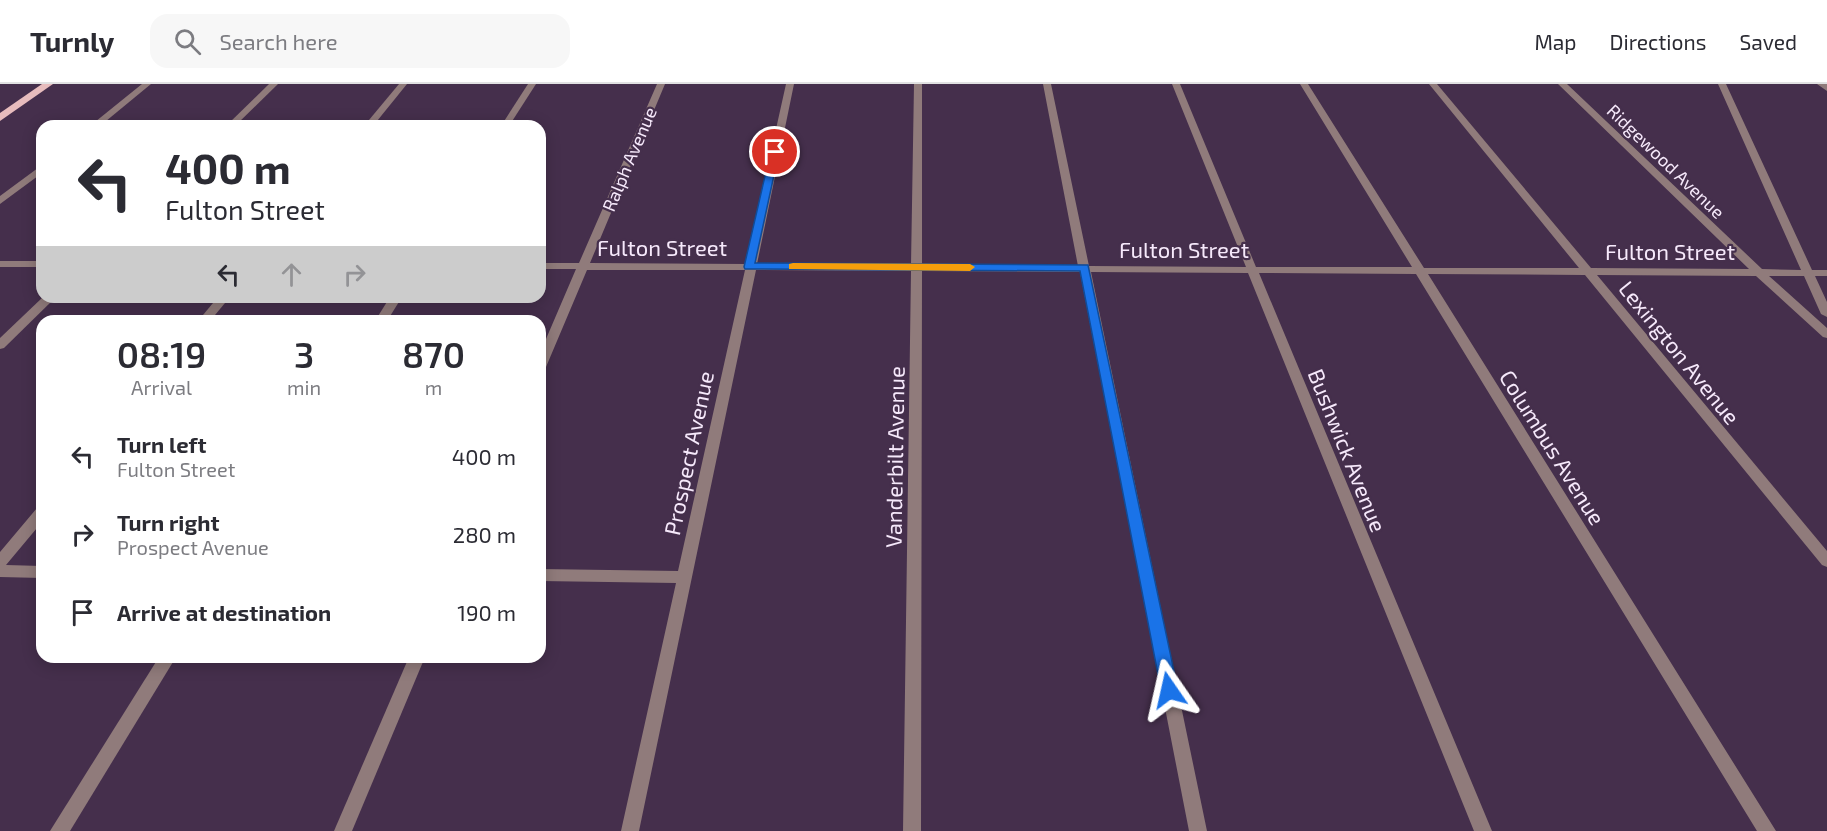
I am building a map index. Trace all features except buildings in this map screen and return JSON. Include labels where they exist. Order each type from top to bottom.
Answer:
[{"type":"main road","points":[[0,118],[48,84]]},
{"type":"street","points":[[102,120],[147,84]]},
{"type":"street","points":[[236,120],[274,84]]},
{"type":"street","points":[[373,120],[403,84]]},
{"type":"street","points":[[509,120],[532,84]]},
{"type":"street","name":"Ralph Avenue","points":[[546,354],[661,84]]},
{"type":"street","name":"Prospect Avenue","points":[[630,831],[790,84]]},
{"type":"street","name":"Vanderbilt Avenue","points":[[912,831],[918,84]]},
{"type":"street","points":[[1047,84],[1197,831]]},
{"type":"street","name":"Bushwick Avenue","points":[[1176,84],[1483,831]]},
{"type":"street","name":"Columbus Avenue","points":[[1304,84],[1767,831]]},
{"type":"street","name":"Lexington Avenue","points":[[1433,84],[1827,561]]},
{"type":"street","name":"Ridgewood Avenue","points":[[1563,84],[1827,334]]},
{"type":"street","points":[[1722,84],[1827,314]]},
{"type":"street","points":[[1821,84],[1827,88]]},
{"type":"street","points":[[0,201],[36,173]]},
{"type":"street","points":[[0,264],[36,264]]},
{"type":"street","name":"Fulton Street","points":[[546,266],[1827,273]]},
{"type":"street","points":[[0,345],[44,303]]},
{"type":"street","points":[[209,315],[219,303]]},
{"type":"street","points":[[0,562],[36,519]]},
{"type":"street","points":[[0,571],[36,572]]},
{"type":"street","points":[[546,575],[683,577]]},
{"type":"street","points":[[59,831],[164,663]]},
{"type":"street","points":[[343,831],[414,663]]},
{"type":"slow traffic","points":[[793,267],[970,267]]},
{"type":"route","points":[[775,152],[749,267],[1084,268],[1169,690]]}]
